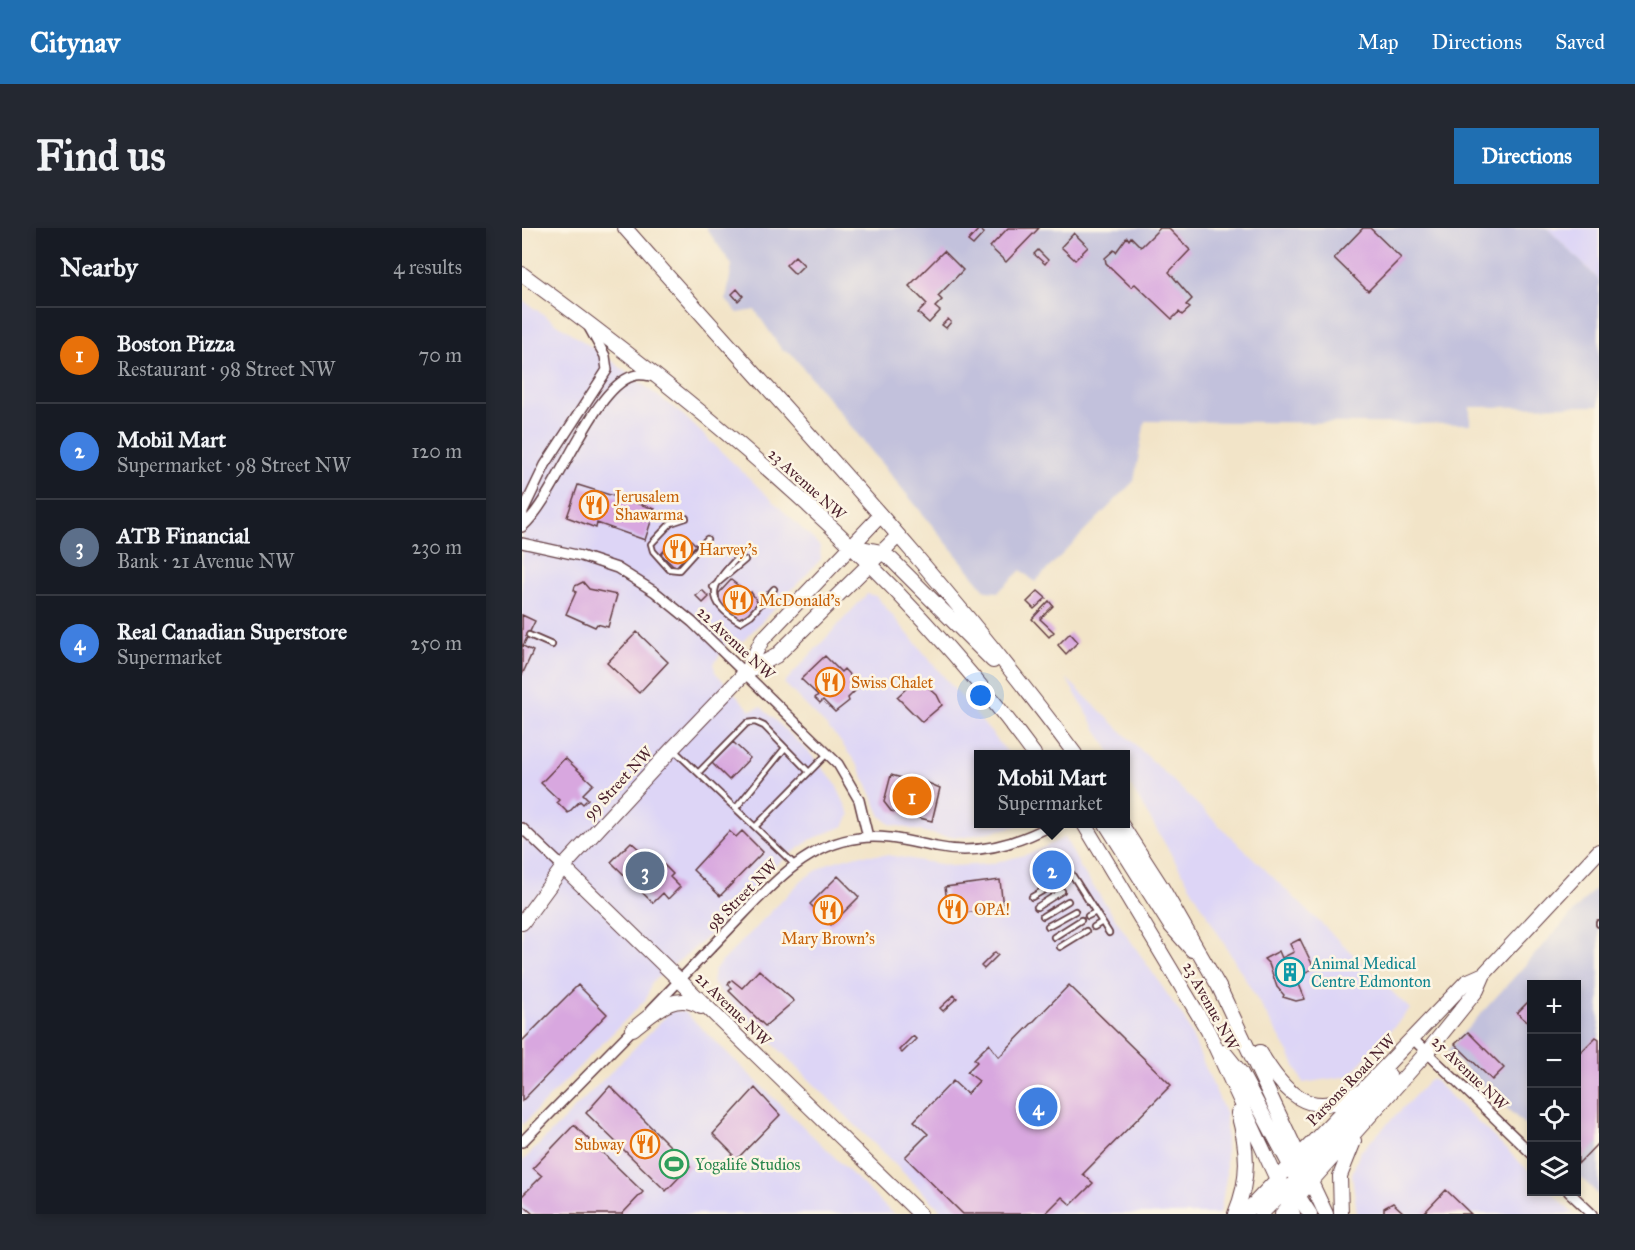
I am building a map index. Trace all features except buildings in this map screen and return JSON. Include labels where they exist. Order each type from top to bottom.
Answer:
[{"type":"main road","name":"23 Avenue NW","points":[[625,228],[898,536],[1043,711],[1072,750]]},
{"type":"main road","name":"23 Avenue NW","points":[[522,274],[659,377],[851,546],[951,652],[1031,750]]},
{"type":"main road","name":"99 Street NW","points":[[522,923],[563,867],[746,672],[762,640],[880,516]]},
{"type":"main road","name":"99 Street NW","points":[[746,672],[776,656],[898,536]]},
{"type":"main road","points":[[851,546],[882,552],[1043,711]]},
{"type":"main road","name":"23 Avenue NW","points":[[1086,828],[1208,1031],[1224,1065],[1295,1180],[1326,1214]]},
{"type":"main road","points":[[1109,828],[1170,925],[1211,972]]},
{"type":"main road","name":"23 Avenue NW","points":[[1123,828],[1219,987],[1295,1180]]},
{"type":"main road","name":"Parsons Road NW","points":[[1244,1214],[1295,1180],[1390,1094],[1478,990],[1484,974],[1599,851]]},
{"type":"main road","name":"21 Avenue NW","points":[[563,867],[920,1214]]},
{"type":"main road","name":"Parsons Road NW","points":[[1288,1211],[1295,1180],[1384,1068],[1466,982],[1484,974]]},
{"type":"main road","points":[[1219,987],[1272,1072],[1288,1092],[1300,1100],[1318,1104],[1341,1100],[1357,1092],[1384,1068]]},
{"type":"main road","points":[[633,1029],[667,1004],[687,999],[699,1005],[732,1030]]},
{"type":"main road","points":[[1208,1031],[1241,1073],[1310,1214]]},
{"type":"main road","points":[[1261,1214],[1295,1180],[1388,1077],[1409,1043]]},
{"type":"main road","points":[[1224,1065],[1246,1144],[1246,1177],[1242,1197],[1235,1214]]},
{"type":"main road","points":[[1341,1214],[1340,1176],[1349,1149],[1390,1094]]},
{"type":"street","points":[[522,526],[524,510],[545,465],[607,370],[605,356],[585,320]]},
{"type":"street","points":[[522,526],[535,516],[582,432],[617,386],[634,375],[659,377]]},
{"type":"street","name":"22 Avenue NW","points":[[522,543],[588,558],[629,574],[692,621],[828,752],[846,775],[859,800],[868,837]]},
{"type":"street","name":"21 Avenue NW","points":[[522,828],[563,867]]},
{"type":"street","name":"98 Street NW","points":[[522,1142],[795,865],[829,846],[868,837],[896,838],[947,849],[972,850],[1020,840],[1046,828]]},
{"type":"street","name":"25 Avenue NW","points":[[1409,1043],[1427,1052],[1527,1149]]},
{"type":"street","points":[[1574,1196],[1592,1214]]},
{"type":"lane","points":[[686,518],[671,523],[651,544],[653,551],[669,569],[679,570],[707,538]]},
{"type":"lane","points":[[740,555],[720,575],[713,587],[715,599],[740,622],[751,615],[774,590]]},
{"type":"lane","points":[[713,587],[745,560]]},
{"type":"lane","points":[[529,635],[552,645]]},
{"type":"lane","points":[[698,773],[747,723],[755,722],[764,726],[809,772]]},
{"type":"lane","points":[[736,808],[785,748]]},
{"type":"lane","points":[[672,749],[795,865]]},
{"type":"lane","points":[[755,827],[828,752]]},
{"type":"lane","points":[[1064,878],[1071,873],[1109,933]]},
{"type":"lane","points":[[1069,886],[1077,881]]},
{"type":"lane","points":[[1032,897],[1056,883]]},
{"type":"lane","points":[[1038,907],[1062,891]]},
{"type":"lane","points":[[1076,896],[1083,891]]},
{"type":"lane","points":[[1043,916],[1068,901]]},
{"type":"lane","points":[[1082,906],[1089,902]]},
{"type":"lane","points":[[1048,926],[1075,910]]},
{"type":"lane","points":[[1088,916],[1096,912]]},
{"type":"lane","points":[[1054,937],[1081,920]]},
{"type":"lane","points":[[1094,927],[1102,922]]},
{"type":"lane","points":[[1060,947],[1086,931]]},
{"type":"shaded area","points":[[706,228],[1547,228],[1599,280],[1599,406],[1470,407],[1470,424],[1145,421],[1134,481],[1035,582],[1021,570],[998,592],[986,591],[791,353],[782,350],[755,310],[738,313],[726,300],[732,265]]},
{"type":"shaded area","points":[[1547,228],[1599,228],[1599,280]]},
{"type":"shaded area","points":[[522,300],[612,361],[683,415],[820,546],[821,559],[743,641],[730,639],[714,664],[715,672],[750,710],[761,707],[808,751],[835,783],[850,815],[844,826],[810,840],[772,868],[736,909],[695,948],[652,982],[646,999],[522,1125]]},
{"type":"shaded area","points":[[867,594],[876,596],[1006,750],[974,750],[974,828],[1008,828],[966,837],[942,836],[890,824],[881,816],[860,769],[837,737],[784,683]]},
{"type":"shaded area","points":[[1066,678],[1410,1009],[1349,1076],[1303,1083],[1289,1053],[1130,785],[1130,750],[1109,750]]},
{"type":"shaded area","points":[[1065,837],[1080,867],[1185,1020],[1226,1115],[1226,1178],[1220,1214],[945,1214],[712,983],[714,970],[803,879],[829,863],[857,855],[887,855],[951,866],[990,864],[1032,853]]},
{"type":"shaded area","points":[[1599,884],[1599,1195],[1581,1178],[1581,980],[1527,980],[1527,1127],[1447,1051]]},
{"type":"shaded area","points":[[672,1010],[685,1012],[893,1214],[522,1214],[522,1162]]},
{"type":"shaded area","points":[[1432,1078],[1527,1169],[1527,1196],[1555,1196],[1574,1214],[1357,1214],[1352,1174],[1360,1152]]},
{"type":"place","name":"Jerusalem Shawarma","points":[[594,505]]},
{"type":"place","name":"Harvey's","points":[[678,549]]},
{"type":"place","name":"McDonald's","points":[[738,600]]},
{"type":"place","name":"Swiss Chalet","points":[[830,682]]},
{"type":"place","name":"Boston Pizza","points":[[912,796]]},
{"type":"place","name":"Mobil Mart","points":[[1052,870]]},
{"type":"place","name":"ATB Financial","points":[[645,871]]},
{"type":"place","name":"OPA!","points":[[953,909]]},
{"type":"place","name":"Mary Brown's","points":[[828,910]]},
{"type":"place","name":"Animal Medical Centre Edmonton","points":[[1290,972]]},
{"type":"place","name":"Real Canadian Superstore","points":[[1038,1107]]},
{"type":"place","name":"Subway","points":[[645,1144]]},
{"type":"place","name":"Yogalife Studios","points":[[674,1164]]}]
